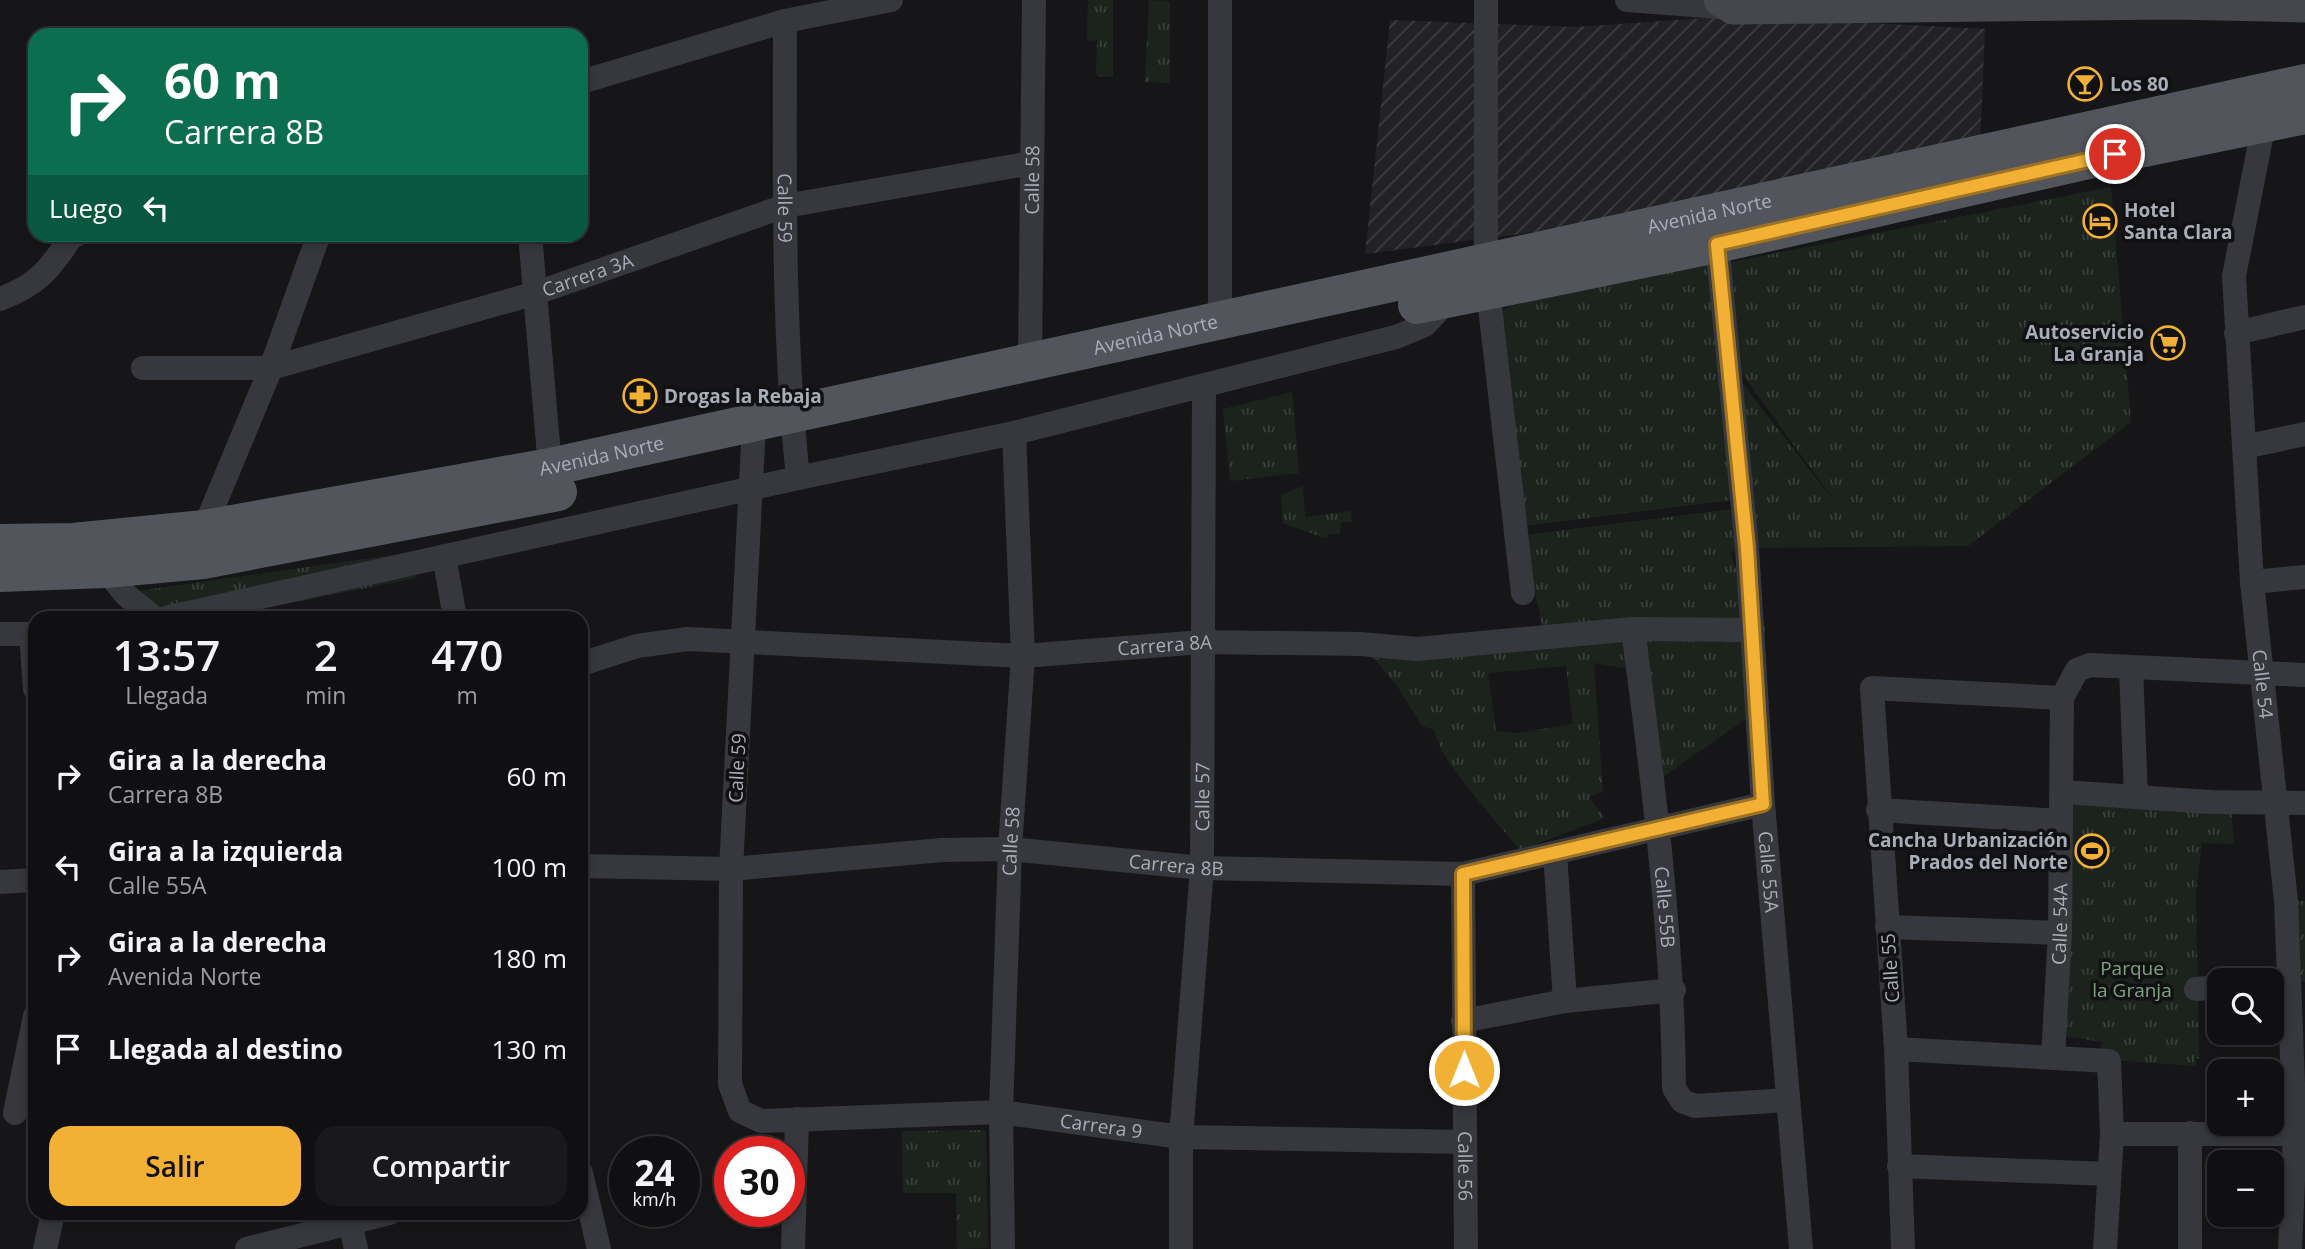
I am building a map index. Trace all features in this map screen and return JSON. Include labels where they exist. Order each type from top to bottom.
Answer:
[{"type":"main road","name":"Avenida Norte","points":[[0,543],[73,542],[204,529],[550,467],[754,435],[1451,297],[1487,276],[2305,83]]},
{"type":"main road","name":"Avenida Norte","points":[[793,427],[1030,362],[1220,320],[1487,276],[1717,244],[2305,115]]},
{"type":"main road","name":"Avenida Norte","points":[[0,573],[105,569],[216,558],[547,495],[754,435]]},
{"type":"street","points":[[588,80],[785,21],[891,0]]},
{"type":"street","name":"Calle 58","points":[[1030,362],[1034,0]]},
{"type":"street","points":[[1220,0],[1220,320]]},
{"type":"street","points":[[1486,0],[1487,276],[1523,593]]},
{"type":"street","points":[[1628,0],[1726,4],[2172,3],[2305,6]]},
{"type":"street","name":"Calle 59","points":[[785,21],[785,206],[793,427],[798,478]]},
{"type":"street","name":"Calle 54","points":[[2264,123],[2234,276],[2252,582],[2286,901],[2288,979],[2300,1134],[2290,1249]]},
{"type":"street","name":"Carrera 3A","points":[[142,368],[271,368],[536,293],[785,206],[1031,163]]},
{"type":"street","points":[[0,299],[21,291],[47,273],[69,242]]},
{"type":"street","points":[[204,529],[271,368],[316,242]]},
{"type":"street","points":[[531,242],[550,467]]},
{"type":"street","name":"Calle 55A","points":[[1717,244],[1753,630],[1763,804],[1801,1249]]},
{"type":"street","points":[[228,611],[444,556],[1014,433],[1396,337],[1425,325],[1451,297]]},
{"type":"street","points":[[2236,333],[2305,317]]},
{"type":"street","name":"Calle 57","points":[[1181,1249],[1181,1137],[1202,868],[1204,386]]},
{"type":"street","name":"Calle 58","points":[[1003,1249],[1001,1112],[1010,849],[1023,656],[1014,433]]},
{"type":"street","points":[[2244,447],[2305,434]]},
{"type":"street","name":"Calle 59","points":[[740,1111],[730,1084],[731,869],[754,435]]},
{"type":"street","points":[[444,556],[454,611]]},
{"type":"street","points":[[105,569],[126,595],[146,611]]},
{"type":"street","points":[[2252,582],[2305,577]]},
{"type":"street","name":"Carrera 8A","points":[[588,662],[637,646],[688,639],[1023,656],[1202,642],[1361,644],[1416,649],[1633,628],[1753,630]]},
{"type":"street","name":"Calle 55B","points":[[1633,628],[1658,827],[1674,990],[1674,1088],[1682,1101],[1695,1106],[1787,1100]]},
{"type":"street","points":[[0,634],[28,634]]},
{"type":"street","name":"Calle 54A","points":[[2053,1057],[2060,933],[2062,698],[2077,670],[2090,665],[2131,669]]},
{"type":"street","points":[[2136,796],[2131,669],[2305,675]]},
{"type":"street","name":"Calle 55","points":[[1903,1249],[1896,1049],[1871,688],[2062,698]]},
{"type":"street","points":[[2062,792],[2305,803]]},
{"type":"street","name":"Carrera 8B","points":[[588,866],[731,869],[930,851],[1010,849],[1202,868],[1463,874],[1763,804]]},
{"type":"street","points":[[1878,810],[2061,821]]},
{"type":"street","points":[[1555,853],[1565,1001]]},
{"type":"street","name":"Calle 56","points":[[1463,874],[1466,1249]]},
{"type":"street","points":[[0,882],[28,880]]},
{"type":"street","points":[[1887,928],[2060,933]]},
{"type":"street","points":[[1463,1021],[1565,1001],[1674,990]]},
{"type":"street","points":[[1896,1049],[2109,1061],[2112,1134],[2105,1249]]},
{"type":"street","points":[[17,1112],[28,1053]]},
{"type":"street","name":"Carrera 9","points":[[740,1111],[761,1121],[1001,1112],[1181,1137],[1464,1142]]},
{"type":"street","points":[[793,1249],[797,1119]]},
{"type":"street","points":[[2190,1133],[2190,1249]]},
{"type":"street","points":[[2112,1134],[2300,1134]]},
{"type":"street","points":[[1899,1166],[2109,1174]]},
{"type":"street","points":[[588,1203],[599,1249]]},
{"type":"street","points":[[45,1249],[51,1220]]},
{"type":"street","points":[[247,1249],[342,1220]]},
{"type":"street","points":[[349,1220],[356,1249]]},
{"type":"shaded area","points":[[1733,16],[1985,29],[1980,148],[1644,218],[1365,254],[1390,20],[1576,27]]},
{"type":"green space","points":[[1088,0],[1113,0],[1113,77],[1096,76],[1097,40],[1087,41]]},
{"type":"green space","points":[[1149,0],[1170,2],[1170,83],[1145,82]]},
{"type":"green space","points":[[2111,187],[2131,422],[1968,546],[1751,548],[1739,379],[1844,514],[1735,364],[1726,263]]},
{"type":"green space","points":[[1712,256],[1733,500],[1524,526],[1492,318],[1522,298]]},
{"type":"green space","points":[[1292,392],[1299,473],[1230,481],[1223,409]]},
{"type":"green space","points":[[1303,486],[1305,517],[1351,511],[1352,522],[1341,522],[1340,534],[1328,534],[1327,539],[1283,523],[1281,495]]},
{"type":"green space","points":[[1741,508],[1745,550],[1731,553],[1750,614],[1756,712],[1651,785],[1631,669],[1594,663],[1603,792],[1589,797],[1605,818],[1520,850],[1457,773],[1445,756],[1435,730],[1422,726],[1397,686],[1370,654],[1377,658],[1393,658],[1543,630],[1524,535]],"holes":[[[1566,666],[1573,724],[1517,733],[1496,731],[1488,673]]]},
{"type":"green space","points":[[407,553],[417,578],[250,611],[152,611],[130,592]]},
{"type":"green space","name":"Parque la Granja","points":[[2072,800],[2231,806],[2234,844],[2202,843],[2196,892],[2199,1059],[2195,1058],[2196,1066],[2100,1059],[2102,1042],[2065,1036]]},
{"type":"green space","points":[[2286,901],[2305,901],[2305,982],[2289,979]]},
{"type":"green space","points":[[986,1130],[988,1248],[957,1249],[956,1193],[903,1193],[902,1131]]},
{"type":"place","name":"Los 80","points":[[2085,84]]},
{"type":"place","name":"Hotel Santa Clara","points":[[2100,221]]},
{"type":"place","name":"Autoservicio La Granja","points":[[2168,343]]},
{"type":"place","name":"Drogas la Rebaja","points":[[640,396]]},
{"type":"place","name":"Cancha Urbanización Prados del Norte","points":[[2092,851]]},
{"type":"route","points":[[1464,1070],[1463,874],[1763,804],[1747,548],[1717,244],[2115,154]]}]
